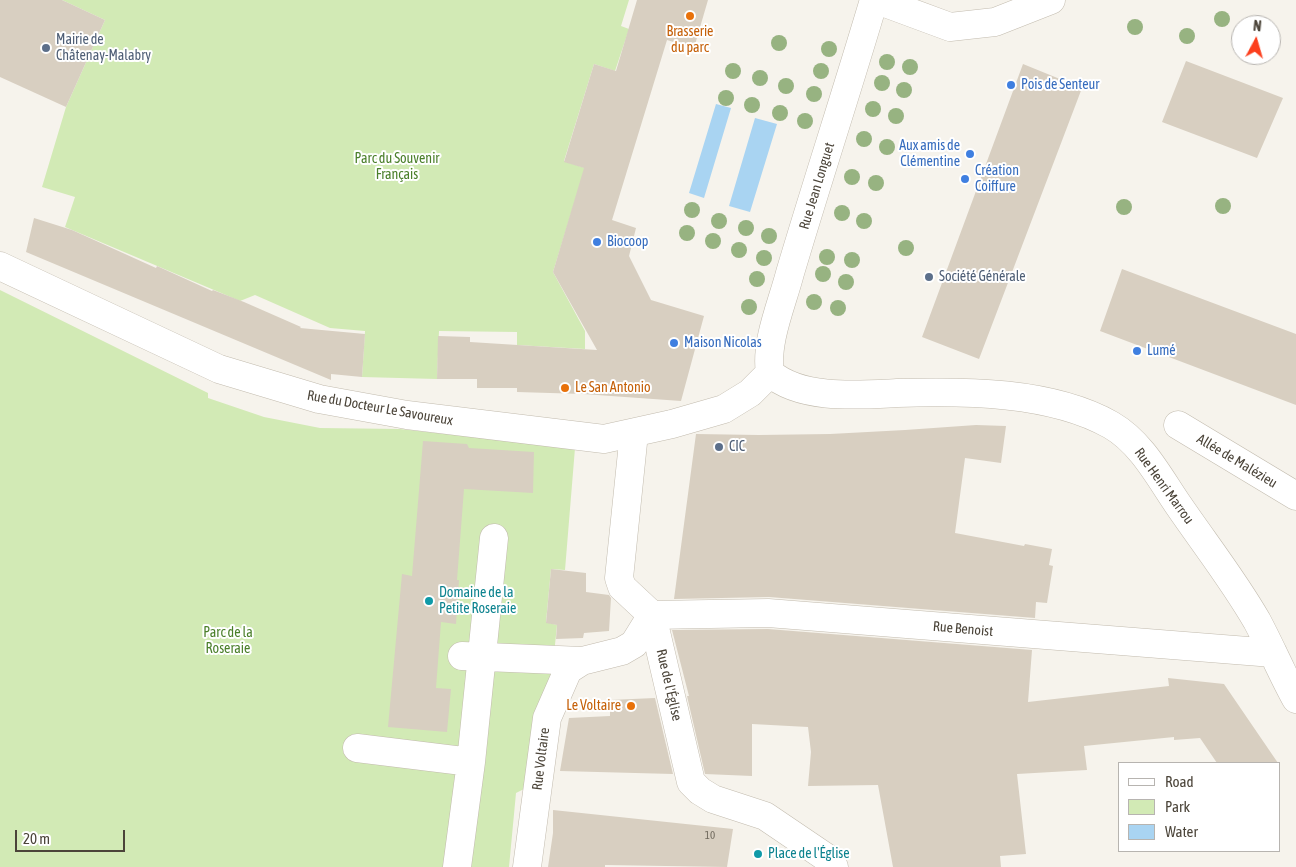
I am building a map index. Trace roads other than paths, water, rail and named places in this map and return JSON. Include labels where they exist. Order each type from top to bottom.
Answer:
[{"type":"street","points":[[875,0],[950,27],[995,22],[1051,0]]},
{"type":"street","name":"Rue Jean Longuet","points":[[770,373],[768,360],[796,253],[875,0]]},
{"type":"street","name":"Rue du Docteur Le Savoureux","points":[[0,266],[219,369],[318,399],[407,415],[604,438],[698,417],[724,409],[750,393],[770,373]]},
{"type":"street","name":"Rue Henri Marrou","points":[[770,373],[778,381],[823,394],[933,393],[1007,395],[1066,407],[1112,426],[1140,449],[1240,595],[1256,621],[1296,699]]},
{"type":"street","name":"Allée de Malézieu","points":[[1178,425],[1296,496]]},
{"type":"street","points":[[634,432],[619,578],[622,587],[652,615]]},
{"type":"street","points":[[457,867],[471,762],[472,656],[494,538]]},
{"type":"street","name":"Rue Benoist","points":[[652,615],[768,613],[1273,653]]},
{"type":"street","name":"Rue Voltaire","points":[[528,867],[546,718],[568,670],[582,661],[622,651],[634,644],[652,615]]},
{"type":"street","name":"Rue de l'Église","points":[[652,615],[691,782],[700,791],[713,798],[765,816],[830,860],[834,867]]},
{"type":"street","points":[[472,656],[582,661]]},
{"type":"street","points":[[357,748],[471,762]]},
{"type":"street","points":[[442,867],[460,837]]},
{"type":"water","points":[[716,104],[731,108],[704,198],[689,193]]},
{"type":"water","points":[[755,118],[777,124],[750,212],[729,206]]},
{"type":"place","name":"Brasserie du parc","points":[[690,16]]},
{"type":"place","name":"Mairie de Châtenay-Malabry","points":[[46,48]]},
{"type":"place","name":"Pois de Senteur","points":[[1011,85]]},
{"type":"place","name":"Aux amis de Clémentine","points":[[970,154]]},
{"type":"place","name":"Création Coiffure","points":[[965,179]]},
{"type":"place","name":"Biocoop","points":[[597,242]]},
{"type":"place","name":"Société Générale","points":[[929,277]]},
{"type":"place","name":"Maison Nicolas","points":[[674,343]]},
{"type":"place","name":"Lumé","points":[[1137,351]]},
{"type":"place","name":"Le San Antonio","points":[[565,388]]},
{"type":"place","name":"CIC","points":[[719,447]]},
{"type":"place","name":"Domaine de la Petite Roseraie","points":[[429,601]]},
{"type":"place","name":"Le Voltaire","points":[[631,706]]},
{"type":"place","name":"Place de l'Église","points":[[758,854]]},
{"type":"park label","name":"Parc du Souvenir Français","points":[[397,168]]},
{"type":"park label","name":"Parc de la Roseraie","points":[[228,642]]}]
